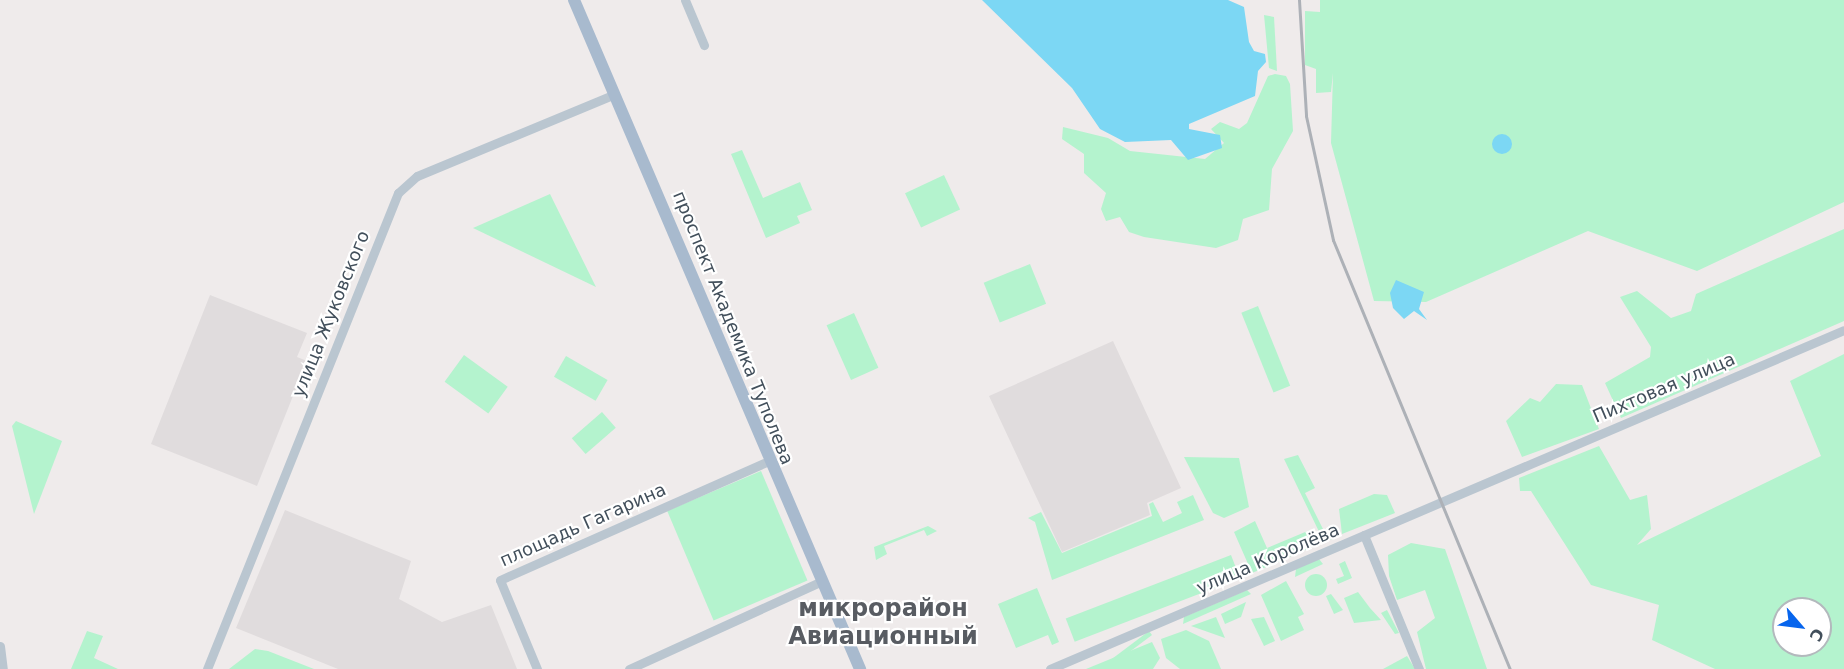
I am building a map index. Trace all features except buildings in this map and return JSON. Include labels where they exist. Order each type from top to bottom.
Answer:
[{"type":"main road","name":"проспект Академика Туполева","points":[[574,0],[768,461],[860,669]]},
{"type":"street","points":[[685,0],[704,45]]},
{"type":"street","name":"улица Жуковского","points":[[207,669],[398,193],[417,176],[615,94]]},
{"type":"street","name":"Пихтовая улица","points":[[1498,477],[1844,330]]},
{"type":"street","name":"площадь Гагарина","points":[[537,669],[500,580],[768,461]]},
{"type":"street","name":"улица Королёва","points":[[1050,669],[1498,477]]},
{"type":"street","points":[[1364,535],[1419,669]]},
{"type":"street","points":[[629,669],[820,582]]},
{"type":"street","points":[[0,646],[3,669]]},
{"type":"shaded area","points":[[210,295],[307,333],[297,357],[307,361],[257,486],[151,444]]},
{"type":"shaded area","points":[[1113,341],[1181,488],[1147,503],[1150,515],[1062,552],[989,396]]},
{"type":"shaded area","points":[[285,510],[411,561],[399,599],[442,622],[491,605],[517,669],[338,669],[236,628]]},
{"type":"green space","points":[[1320,0],[1844,0],[1844,202],[1697,271],[1588,231],[1426,302],[1374,301],[1331,143],[1333,73],[1331,92],[1316,93],[1316,69],[1305,65],[1305,11],[1320,12]]},
{"type":"green space","points":[[1264,15],[1274,17],[1277,71],[1269,68]]},
{"type":"green space","points":[[1275,74],[1286,76],[1290,84],[1293,131],[1272,169],[1269,210],[1243,219],[1238,240],[1216,248],[1144,237],[1129,232],[1120,217],[1106,221],[1101,209],[1106,193],[1084,173],[1084,154],[1062,139],[1063,127],[1108,138],[1130,151],[1205,159],[1224,143],[1211,129],[1220,122],[1239,129],[1247,123],[1268,76]]},
{"type":"green space","points":[[742,150],[763,198],[800,182],[812,210],[797,216],[800,223],[766,238],[731,154]]},
{"type":"green space","points":[[944,175],[960,209],[921,228],[905,193]]},
{"type":"green space","points":[[550,194],[596,287],[473,228]]},
{"type":"green space","points":[[1844,229],[1844,321],[1621,418],[1605,383],[1650,357],[1651,347],[1620,297],[1637,291],[1671,318],[1691,311],[1696,294]]},
{"type":"green space","points":[[1030,264],[1046,304],[1000,323],[984,283]]},
{"type":"green space","points":[[1258,306],[1290,386],[1274,392],[1241,313]]},
{"type":"green space","points":[[854,313],[878,368],[851,380],[827,325]]},
{"type":"green space","points":[[1844,354],[1844,669],[1715,669],[1652,640],[1659,605],[1591,585],[1531,491],[1520,491],[1519,478],[1599,446],[1630,500],[1647,495],[1651,529],[1637,545],[1821,456],[1790,381]]},
{"type":"green space","points":[[464,355],[508,387],[488,413],[445,382]]},
{"type":"green space","points":[[566,356],[608,380],[596,401],[554,377]]},
{"type":"green space","points":[[1556,384],[1582,385],[1599,429],[1522,457],[1506,421],[1530,398],[1540,402]]},
{"type":"green space","points":[[602,412],[616,428],[586,454],[572,438]]},
{"type":"green space","points":[[16,421],[62,441],[34,514],[12,426]]},
{"type":"green space","points":[[1298,455],[1315,488],[1305,493],[1327,537],[1335,538],[1324,542],[1284,459]]},
{"type":"green space","points":[[1184,457],[1239,458],[1249,507],[1224,518],[1213,513]]},
{"type":"green space","points":[[761,471],[807,581],[714,620],[667,511]]},
{"type":"green space","points":[[1374,494],[1387,495],[1395,513],[1342,534],[1339,509]]},
{"type":"green space","points":[[1193,495],[1204,520],[1052,580],[1035,522],[1028,518],[1041,512],[1062,553],[1152,516],[1149,504],[1153,502],[1163,522],[1182,513],[1177,502]]},
{"type":"green space","points":[[1255,521],[1267,548],[1310,530],[1317,545],[1252,573],[1234,532]]},
{"type":"green space","points":[[928,526],[937,531],[927,536],[924,530],[884,546],[887,554],[876,560],[874,547]]},
{"type":"green space","points":[[1411,543],[1445,549],[1487,669],[1426,669],[1417,632],[1435,618],[1425,590],[1397,600],[1389,576],[1388,555]]},
{"type":"green space","points":[[1231,555],[1240,578],[1075,642],[1066,618]]},
{"type":"green space","points":[[1319,559],[1323,564],[1295,577],[1296,569]]},
{"type":"green space","points":[[1345,561],[1352,578],[1338,584],[1336,579],[1344,576],[1339,564]]},
{"type":"green space","points":[[1316,574],[1324,577],[1327,585],[1324,593],[1316,596],[1308,593],[1305,585],[1308,577]]},
{"type":"green space","points":[[1286,581],[1304,614],[1298,617],[1304,630],[1281,641],[1261,595]]},
{"type":"green space","points":[[1037,588],[1059,642],[1052,645],[1048,635],[1016,648],[998,604]]},
{"type":"green space","points":[[1247,590],[1251,594],[1183,624],[1184,617]]},
{"type":"green space","points":[[1358,592],[1381,620],[1354,623],[1344,598]]},
{"type":"green space","points":[[1331,594],[1343,610],[1334,614],[1326,596]]},
{"type":"green space","points":[[1246,602],[1241,617],[1225,624],[1221,614]]},
{"type":"green space","points":[[1387,610],[1399,633],[1395,634],[1381,613]]},
{"type":"green space","points":[[1216,617],[1225,638],[1191,626]]},
{"type":"green space","points":[[1264,617],[1275,641],[1264,646],[1251,619]]},
{"type":"green space","points":[[1186,630],[1209,641],[1221,669],[1180,669],[1166,658],[1161,639]]},
{"type":"green space","points":[[87,631],[103,636],[94,658],[118,669],[71,669]]},
{"type":"green space","points":[[1149,631],[1152,635],[1107,669],[1099,669]]},
{"type":"green space","points":[[1152,642],[1160,658],[1153,669],[1086,669]]},
{"type":"green space","points":[[255,649],[268,651],[314,669],[229,669]]},
{"type":"green space","points":[[1407,656],[1415,669],[1383,669]]},
{"type":"water","points":[[982,0],[1228,0],[1244,7],[1249,42],[1254,51],[1265,54],[1266,62],[1258,71],[1255,96],[1189,124],[1189,129],[1220,135],[1222,148],[1188,160],[1171,140],[1125,142],[1100,129],[1072,88]]},
{"type":"water","points":[[1502,134],[1509,137],[1512,144],[1509,151],[1502,154],[1495,151],[1492,144],[1495,137]]},
{"type":"water","points":[[1396,280],[1424,292],[1419,309],[1427,320],[1414,311],[1404,319],[1393,308],[1390,293]]},
{"type":"railway","points":[[1299,0],[1306,116],[1333,240],[1510,669]]},
{"type":"district","name":"микрорайон Авиационный","points":[[883,623]]}]
